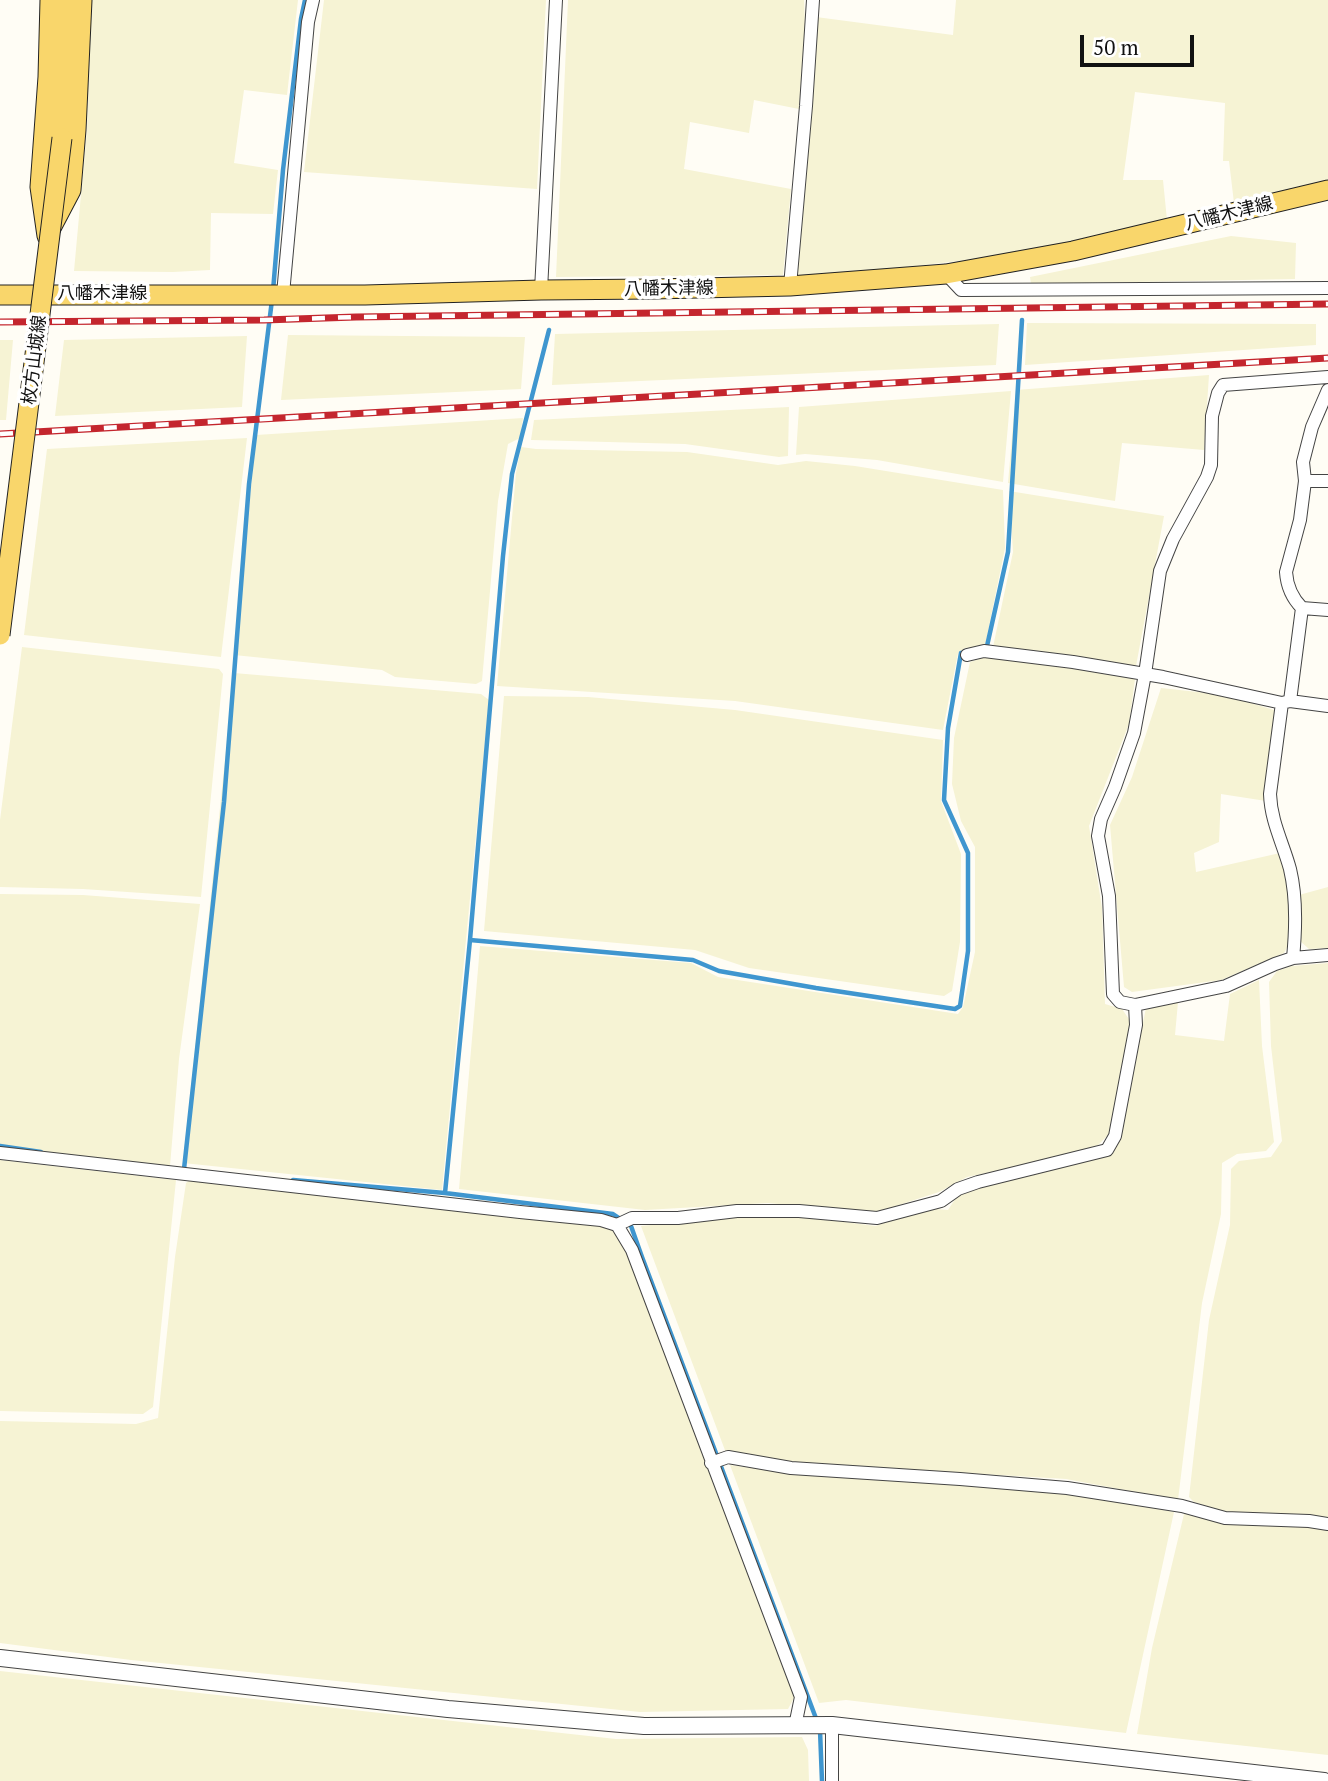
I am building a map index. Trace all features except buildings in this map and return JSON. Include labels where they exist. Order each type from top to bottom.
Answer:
[{"type":"main road","points":[[40,294],[47,235],[40,187],[48,77],[50,0]]},
{"type":"main road","name":"枚方山城線","points":[[0,635],[62,138],[66,0]]},
{"type":"main road","points":[[47,235],[71,190],[82,0]]},
{"type":"main road","name":"八幡木津線","points":[[0,295],[365,295],[790,286],[946,274],[1073,251],[1328,190]]},
{"type":"street","points":[[283,294],[308,22],[313,0]]},
{"type":"street","points":[[541,290],[556,0]]},
{"type":"street","points":[[790,286],[813,0]]},
{"type":"street","points":[[946,274],[961,290],[1328,288]]},
{"type":"street","points":[[1328,377],[1223,385],[1218,393],[1212,416],[1211,465],[1173,539],[1160,571],[1134,733],[1101,819],[1098,836],[1109,896],[1113,994],[1120,1002],[1135,1005],[1226,986],[1293,958],[1328,955]]},
{"type":"street","points":[[1293,958],[1296,922],[1294,888],[1288,862],[1273,822],[1270,803],[1302,608],[1291,593],[1286,572],[1300,520],[1305,481],[1303,462],[1312,428],[1328,390]]},
{"type":"street","points":[[1305,481],[1328,481]]},
{"type":"street","points":[[1302,608],[1328,610]]},
{"type":"street","points":[[967,655],[984,650],[1073,662],[1286,702],[1328,706]]},
{"type":"street","points":[[0,1153],[601,1220],[617,1225],[632,1218],[678,1218],[737,1211],[799,1211],[877,1218],[941,1201],[958,1189],[978,1182],[1107,1150],[1115,1136],[1136,1025],[1135,1005]]},
{"type":"street","points":[[617,1225],[632,1251],[801,1697],[795,1726]]},
{"type":"street","points":[[711,1463],[728,1457],[791,1468],[1067,1488],[1182,1506],[1226,1518],[1328,1524]]},
{"type":"street","points":[[0,1658],[448,1709],[644,1726],[832,1725],[1324,1781]]},
{"type":"street","points":[[832,1725],[832,1781]]},
{"type":"shaded area","points":[[90,0],[298,0],[287,95],[244,90],[234,163],[278,170],[273,214],[211,213],[210,270],[74,271],[87,129]]},
{"type":"shaded area","points":[[324,0],[546,0],[537,189],[304,172]]},
{"type":"shaded area","points":[[568,0],[804,0],[805,25],[799,109],[754,100],[749,133],[690,122],[684,169],[791,189],[783,275],[556,277]]},
{"type":"shaded area","points":[[956,0],[1328,0],[1328,181],[1234,203],[1229,161],[1223,161],[1225,103],[1135,92],[1123,180],[1163,180],[1167,220],[1019,254],[795,280],[816,17],[953,35]]},
{"type":"shaded area","points":[[1231,236],[1296,243],[1295,279],[1031,284],[1030,277]]},
{"type":"shaded area","points":[[1027,323],[1316,324],[1316,345],[1025,365]]},
{"type":"shaded area","points":[[999,324],[996,365],[552,385],[555,334]]},
{"type":"shaded area","points":[[288,335],[525,337],[521,389],[281,400]]},
{"type":"shaded area","points":[[247,336],[242,407],[55,416],[64,340]]},
{"type":"shaded area","points":[[0,340],[13,340],[6,420],[0,420]]},
{"type":"shaded area","points":[[1209,375],[1204,450],[1122,443],[1115,501],[1008,483],[1016,390]]},
{"type":"shaded area","points":[[1011,391],[1003,482],[877,460],[796,455],[799,407]]},
{"type":"shaded area","points":[[789,407],[788,456],[685,444],[531,440],[534,420]]},
{"type":"shaded area","points":[[523,418],[520,438],[508,444],[498,501],[482,681],[476,684],[395,677],[382,670],[234,655],[256,435]]},
{"type":"shaded area","points":[[247,438],[221,657],[24,635],[47,449]]},
{"type":"shaded area","points":[[521,447],[687,452],[778,465],[806,461],[855,466],[1003,490],[1005,548],[985,646],[965,648],[958,653],[943,730],[735,701],[497,686],[516,473]]},
{"type":"shaded area","points":[[1009,491],[1164,516],[1136,666],[993,647],[1013,552]]},
{"type":"shaded area","points":[[22,647],[219,669],[223,674],[201,897],[83,889],[0,887],[0,820]]},
{"type":"shaded area","points":[[991,655],[1135,679],[1129,724],[1089,826],[1102,908],[1105,1004],[1122,1009],[1131,1022],[1110,1133],[1098,1145],[1058,1158],[967,1177],[939,1192],[874,1213],[768,1203],[645,1210],[459,1189],[480,946],[691,963],[718,977],[958,1014],[963,1007],[975,952],[975,847],[961,821],[952,784],[954,738],[970,662]]},
{"type":"shaded area","points":[[234,673],[481,694],[489,700],[442,1190],[183,1163]]},
{"type":"shaded area","points":[[1161,688],[1225,695],[1277,711],[1266,801],[1221,794],[1219,842],[1194,853],[1196,872],[1280,853],[1290,888],[1290,942],[1284,953],[1221,980],[1132,992],[1124,987],[1110,825],[1132,777]]},
{"type":"shaded area","points":[[504,696],[588,697],[735,710],[943,740],[941,801],[961,854],[960,942],[952,991],[944,996],[749,968],[695,950],[484,931]]},
{"type":"shaded area","points":[[1328,887],[1328,948],[1309,949],[1300,941],[1299,895]]},
{"type":"shaded area","points":[[0,894],[83,895],[200,904],[179,1059],[170,1166],[0,1148]]},
{"type":"shaded area","points":[[1328,963],[1328,1518],[1226,1512],[1194,1502],[1189,1497],[1209,1320],[1230,1225],[1231,1169],[1239,1161],[1271,1157],[1282,1141],[1271,1046],[1269,982],[1277,971],[1292,966]]},
{"type":"shaded area","points":[[1259,980],[1262,1046],[1274,1142],[1266,1151],[1237,1154],[1222,1163],[1221,1214],[1202,1303],[1178,1500],[1066,1479],[813,1464],[726,1453],[641,1226],[740,1216],[789,1215],[876,1226],[895,1216],[925,1208],[948,1210],[961,1190],[1094,1156],[1120,1133],[1146,1008],[1178,1002],[1175,1035],[1224,1041],[1230,994]]},
{"type":"shaded area","points":[[0,1160],[176,1180],[153,1407],[143,1414],[0,1411]]},
{"type":"shaded area","points":[[191,1179],[611,1225],[630,1256],[796,1694],[788,1709],[640,1712],[131,1660],[0,1643],[0,1421],[136,1424],[158,1418],[175,1257],[186,1183]]},
{"type":"shaded area","points":[[730,1465],[814,1476],[1054,1490],[1174,1512],[1126,1733],[846,1700],[819,1703]]},
{"type":"shaded area","points":[[1191,1510],[1328,1524],[1328,1755],[1137,1734],[1152,1648],[1184,1514]]},
{"type":"shaded area","points":[[0,1671],[616,1739],[802,1737],[808,1750],[809,1781],[0,1781]]},
{"type":"waterway","points":[[273,291],[283,170],[305,0]]},
{"type":"waterway","points":[[184,1169],[224,802],[249,484],[272,300]]},
{"type":"waterway","points":[[985,647],[1008,552],[1022,320]]},
{"type":"waterway","points":[[445,1193],[512,474],[549,330]]},
{"type":"waterway","points":[[470,940],[693,960],[719,971],[955,1009],[960,1006],[968,951],[968,853],[944,800],[948,728],[961,653],[966,652]]},
{"type":"waterway","points":[[0,1146],[41,1152]]},
{"type":"waterway","points":[[293,1180],[445,1193],[613,1214],[631,1226],[817,1721]]},
{"type":"waterway","points":[[820,1730],[822,1781]]},
{"type":"railway","points":[[0,322],[1328,304]]},
{"type":"railway","points":[[0,434],[1328,358]]}]
